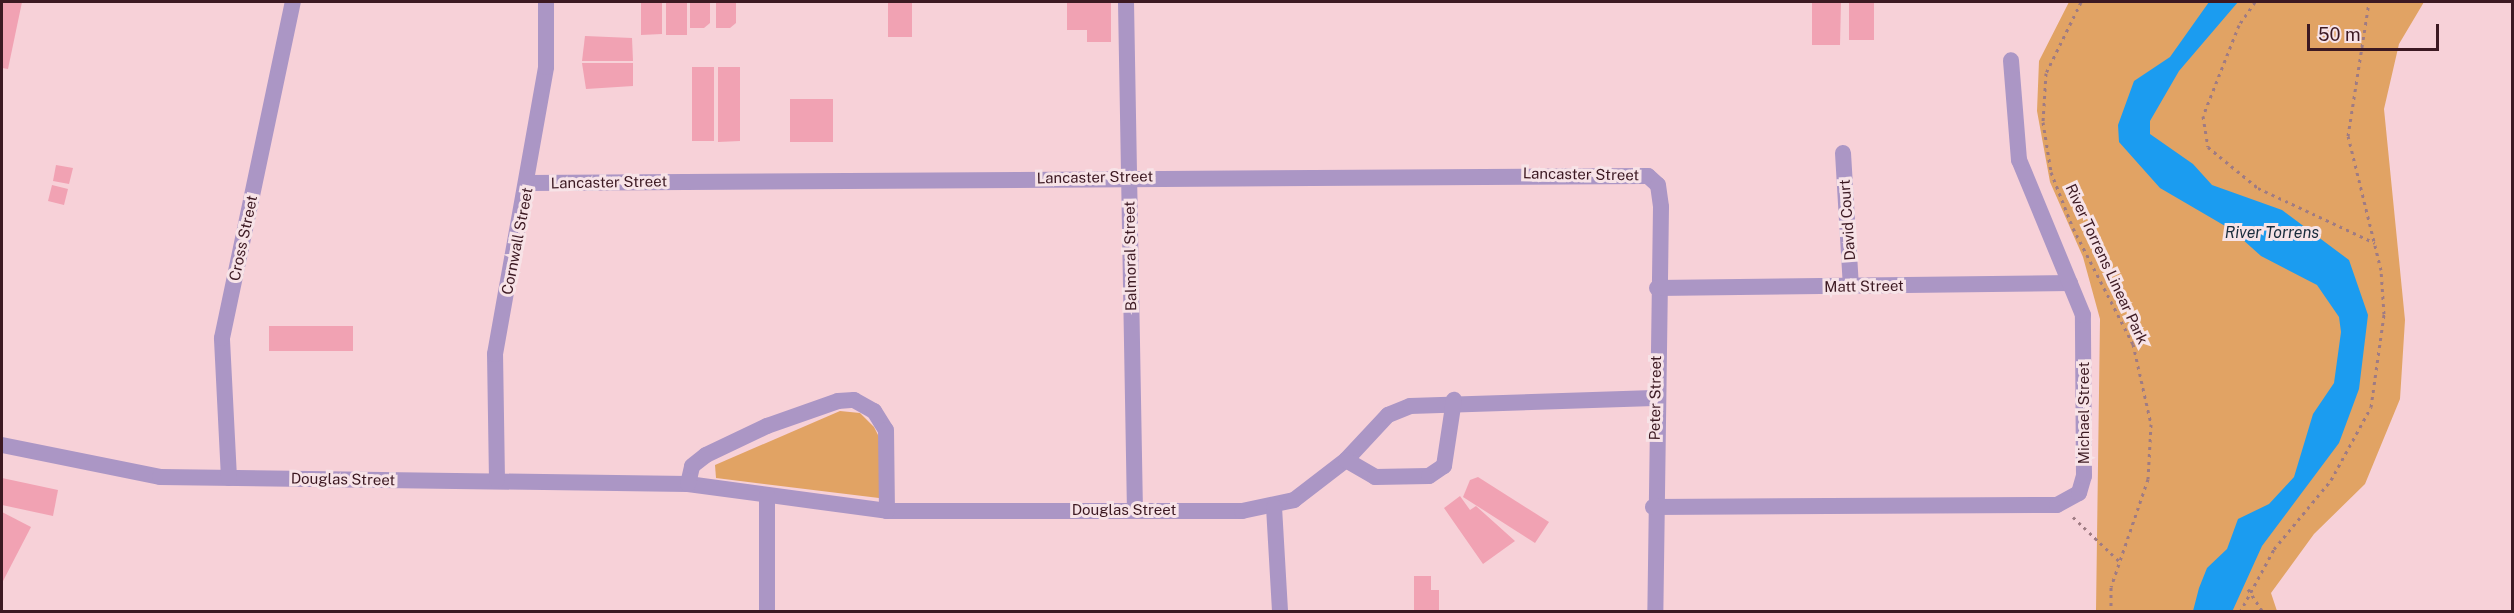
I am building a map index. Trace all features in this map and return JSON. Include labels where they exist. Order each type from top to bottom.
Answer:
[{"type":"street","name":"Cross Street","points":[[229,478],[222,338],[293,2]]},
{"type":"street","name":"Cornwall Street","points":[[497,480],[495,354],[528,183],[546,67],[546,2]]},
{"type":"street","name":"Balmoral Street","points":[[1126,2],[1135,510]]},
{"type":"street","name":"Michael Street","points":[[2011,60],[2019,160],[2083,315],[2084,476],[2079,493],[2057,504]]},
{"type":"street","name":"David Court","points":[[1843,153],[1851,286]]},
{"type":"street","name":"Lancaster Street","points":[[528,183],[1633,172],[1658,186]]},
{"type":"street","name":"Peter Street","points":[[1654,612],[1654,398],[1658,288],[1658,186]]},
{"type":"street","name":"Matt Street","points":[[1658,288],[2070,284]]},
{"type":"street","name":"Douglas Street","points":[[2,445],[160,477],[688,484],[887,511],[1274,507],[1294,500],[1346,460],[1388,415],[1410,406],[1454,400],[1654,398]]},
{"type":"street","points":[[688,484],[692,466],[706,455],[767,426],[838,401],[854,400],[874,411],[886,430],[887,511]]},
{"type":"street","points":[[1346,460],[1375,477],[1429,476],[1444,466],[1454,400]]},
{"type":"street","points":[[766,612],[767,495]]},
{"type":"street","points":[[1653,507],[2057,504]]},
{"type":"street","points":[[1274,507],[1280,612]]},
{"type":"path","name":"River Torrens Linear Park","points":[[2081,2],[2046,73],[2043,122],[2060,194],[2133,344],[2146,384],[2148,479],[2119,561],[2111,612]]},
{"type":"path","points":[[2255,2],[2240,25],[2203,116],[2208,147],[2258,188],[2375,243]]},
{"type":"path","points":[[2240,612],[2248,589],[2331,480],[2370,407],[2384,314],[2375,243],[2348,136],[2369,2]]},
{"type":"path","points":[[2057,504],[2119,561]]},
{"type":"path","points":[[2248,589],[2263,612]]},
{"type":"shaded area","points":[[2069,2],[2424,2],[2399,44],[2384,109],[2405,320],[2400,399],[2365,484],[2314,534],[2271,593],[2277,611],[2096,611],[2100,319],[2083,257],[2050,182],[2037,111],[2039,61]]},
{"type":"shaded area","points":[[840,411],[860,413],[874,427],[881,441],[879,498],[716,478],[715,465]]},
{"type":"water","name":"River Torrens","points":[[2209,2],[2238,2],[2179,71],[2150,121],[2150,134],[2193,164],[2212,185],[2282,210],[2349,260],[2368,315],[2359,389],[2339,443],[2262,546],[2232,612],[2193,611],[2199,588],[2207,568],[2227,549],[2238,519],[2269,504],[2294,477],[2313,414],[2334,383],[2341,332],[2339,317],[2317,285],[2261,256],[2232,230],[2160,188],[2119,142],[2118,125],[2134,81],[2170,57]]},
{"type":"building","points":[[2,2],[22,2],[8,69],[2,68]]},
{"type":"building","points":[[641,2],[662,2],[662,34],[641,35]]},
{"type":"building","points":[[666,2],[687,2],[687,35],[666,35]]},
{"type":"building","points":[[690,2],[710,2],[710,23],[704,28],[690,28]]},
{"type":"building","points":[[716,2],[736,2],[736,23],[730,28],[716,28]]},
{"type":"building","points":[[888,2],[912,2],[912,37],[888,37]]},
{"type":"building","points":[[1067,2],[1111,2],[1111,42],[1087,42],[1087,30],[1067,30]]},
{"type":"building","points":[[1812,2],[1841,2],[1840,45],[1812,45]]},
{"type":"building","points":[[1849,2],[1874,2],[1874,40],[1849,40]]},
{"type":"building","points":[[585,36],[632,38],[633,61],[582,61]]},
{"type":"building","points":[[582,63],[633,63],[633,86],[586,89]]},
{"type":"building","points":[[692,67],[714,67],[714,141],[692,141]]},
{"type":"building","points":[[718,67],[740,67],[740,141],[718,142]]},
{"type":"building","points":[[790,99],[833,99],[833,142],[790,142]]},
{"type":"building","points":[[56,165],[73,168],[69,184],[53,181]]},
{"type":"building","points":[[52,185],[68,189],[64,205],[48,201]]},
{"type":"building","points":[[269,326],[353,326],[353,351],[269,351]]},
{"type":"building","points":[[1478,477],[1549,522],[1535,543],[1463,497],[1470,480]]},
{"type":"building","points":[[2,478],[58,490],[53,516],[2,505]]},
{"type":"building","points":[[1460,496],[1470,510],[1476,506],[1515,541],[1483,564],[1444,508]]},
{"type":"building","points":[[2,512],[31,527],[2,583]]},
{"type":"building","points":[[1414,576],[1431,576],[1431,590],[1439,590],[1439,612],[1414,612]]}]
